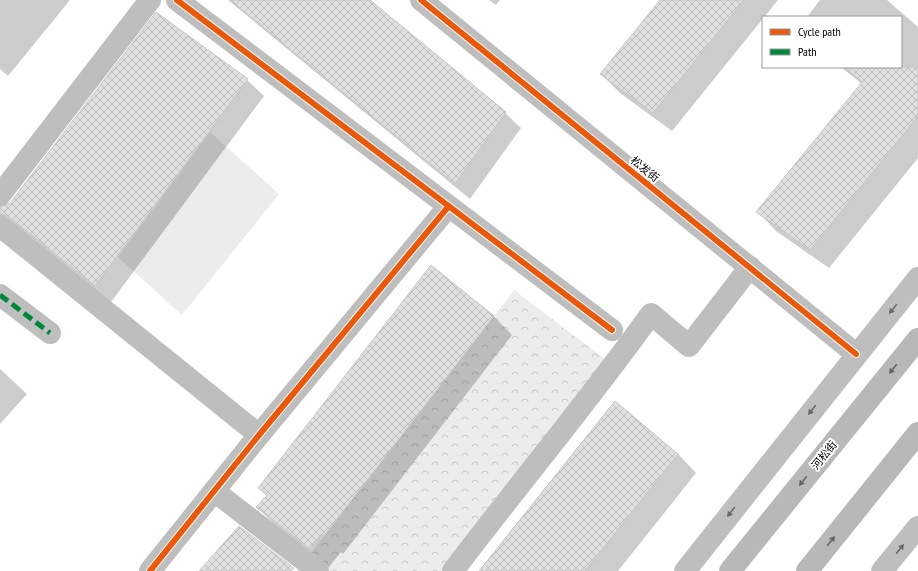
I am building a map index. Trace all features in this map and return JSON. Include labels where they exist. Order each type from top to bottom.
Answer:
[{"type":"main road","name":"河松街","points":[[730,571],[918,339]]},
{"type":"main road","points":[[806,571],[918,433]]},
{"type":"street","points":[[0,195],[150,0]]},
{"type":"street","points":[[177,0],[612,330]]},
{"type":"street","name":"松发街","points":[[421,0],[856,354]]},
{"type":"street","points":[[150,571],[259,435],[448,207]]},
{"type":"street","points":[[0,226],[259,435]]},
{"type":"street","points":[[453,571],[511,493],[614,366],[651,314],[689,346],[750,267]]},
{"type":"street","points":[[685,571],[856,354],[918,278]]},
{"type":"street","points":[[0,295],[50,333]]},
{"type":"street","points":[[214,491],[307,568]]},
{"type":"street","points":[[882,571],[918,527]]},
{"type":"green space","points":[[210,132],[279,194],[182,315],[118,257]]},
{"type":"green space","points":[[514,290],[614,366],[453,571],[297,571]]},
{"type":"building","points":[[230,0],[370,0],[506,112],[455,184]]},
{"type":"building","points":[[660,0],[744,0],[653,113],[600,74]]},
{"type":"building","points":[[156,12],[248,79],[95,286],[8,216],[0,214],[0,207],[10,203]]},
{"type":"building","points":[[918,67],[918,116],[810,250],[756,212],[862,82],[845,68]]},
{"type":"building","points":[[431,265],[494,316],[324,536],[321,534],[310,549],[256,507],[267,495],[258,488]]},
{"type":"building","points":[[615,401],[678,454],[585,571],[479,571]]},
{"type":"building","points":[[239,526],[294,568],[291,571],[199,571]]},
{"type":"marked path","points":[[0,295],[50,333]]},
{"type":"cycle path","points":[[177,0],[612,330]]},
{"type":"cycle path","points":[[421,0],[856,354]]},
{"type":"cycle path","points":[[150,571],[259,435],[448,207]]}]
